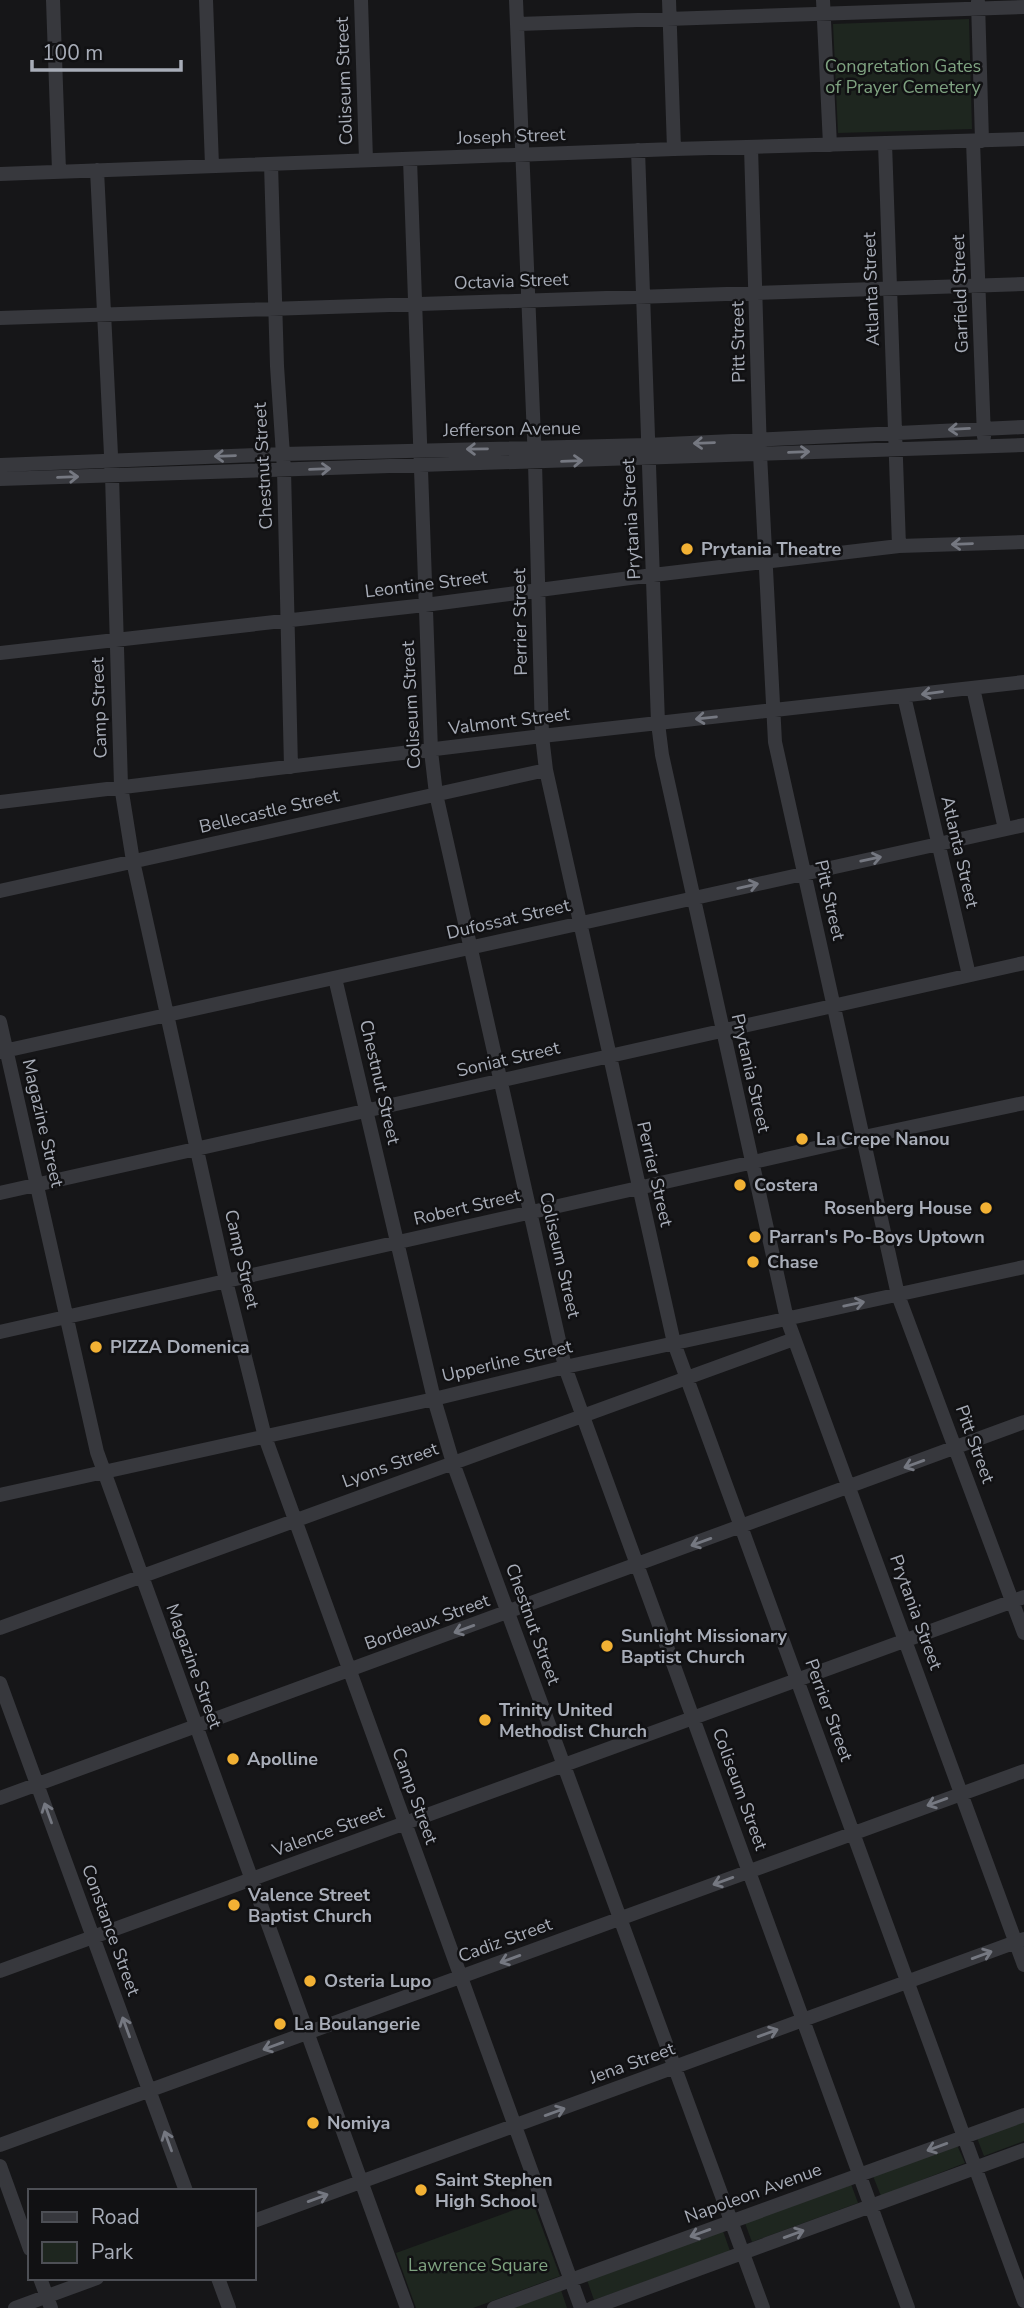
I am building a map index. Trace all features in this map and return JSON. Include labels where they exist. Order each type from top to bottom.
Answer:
[{"type":"street","points":[[53,0],[59,171]]},
{"type":"street","points":[[206,0],[212,166]]},
{"type":"street","name":"Coliseum Street","points":[[361,0],[366,160]]},
{"type":"street","name":"Perrier Street","points":[[516,0],[539,589],[542,736],[546,770],[608,1056],[674,1343],[1024,2301]]},
{"type":"street","points":[[669,0],[674,149]]},
{"type":"street","points":[[518,24],[670,20],[824,7],[978,4],[1024,7]]},
{"type":"street","name":"Garfield Street","points":[[978,4],[980,286],[985,446]]},
{"type":"street","points":[[824,7],[830,145]]},
{"type":"street","name":"Joseph Street","points":[[0,174],[638,150],[1024,139]]},
{"type":"street","name":"Atlanta Street","points":[[885,143],[895,449]]},
{"type":"street","name":"Pitt Street","points":[[751,147],[760,447],[775,742],[898,1295],[956,1448],[1018,1599],[1024,1633]]},
{"type":"street","name":"Prytania Street","points":[[638,150],[657,723],[662,755],[787,1319],[961,1793],[1020,1941],[1024,1965]]},
{"type":"street","name":"Coliseum Street","points":[[410,159],[425,605],[431,751],[436,794],[565,1367],[908,2308]]},
{"type":"street","name":"Chestnut Street","points":[[271,164],[289,619],[291,767]]},
{"type":"street","name":"Camp Street","points":[[97,170],[112,468],[121,786],[133,861],[226,1281],[265,1437],[581,2308]]},
{"type":"street","name":"Octavia Street","points":[[0,318],[1024,284]]},
{"type":"street","name":"Jefferson Avenue","points":[[760,447],[895,433],[1024,427]]},
{"type":"street","name":"Jefferson Avenue","points":[[0,465],[284,470],[421,466],[534,455],[760,447],[895,449],[1024,445]]},
{"type":"street","points":[[895,449],[899,546]]},
{"type":"street","name":"Jefferson Avenue","points":[[0,479],[283,454],[421,450],[534,455]]},
{"type":"street","name":"Leontine Street","points":[[0,653],[425,605],[899,546],[1024,542]]},
{"type":"street","name":"Valmont Street","points":[[0,802],[542,736],[1024,682]]},
{"type":"street","points":[[972,688],[1005,829]]},
{"type":"street","name":"Atlanta Street","points":[[904,696],[969,975]]},
{"type":"street","name":"Bellecastle Street","points":[[0,891],[546,770]]},
{"type":"street","name":"Dufossat Street","points":[[3,1051],[1024,825]]},
{"type":"street","name":"Soniat Street","points":[[0,1193],[1024,963]]},
{"type":"street","name":"Chestnut Street","points":[[335,978],[434,1399],[453,1462],[763,2308]]},
{"type":"street","name":"Magazine Street","points":[[0,1022],[3,1051],[103,1471],[407,2308]]},
{"type":"street","name":"Robert Street","points":[[0,1332],[1024,1103]]},
{"type":"street","name":"Upperline Street","points":[[0,1495],[434,1399],[565,1367],[1024,1267]]},
{"type":"street","name":"Lyons Street","points":[[0,1628],[794,1339]]},
{"type":"street","name":"Bordeaux Street","points":[[0,1798],[1024,1422]]},
{"type":"street","name":"Valence Street","points":[[0,1971],[1018,1599]]},
{"type":"street","name":"Constance Street","points":[[0,1683],[185,2189]]},
{"type":"street","name":"Cadiz Street","points":[[0,2145],[1024,1771]]},
{"type":"street","name":"Jena Street","points":[[256,2220],[1020,1941]]},
{"type":"street","name":"Napoleon Avenue","points":[[494,2308],[1024,2115]]},
{"type":"street","points":[[592,2308],[1024,2150]]},
{"type":"street","points":[[0,2166],[28,2243]]},
{"type":"street","points":[[41,2280],[49,2302]]},
{"type":"street","points":[[15,2308],[49,2302],[93,2280]]},
{"type":"street","points":[[219,2280],[229,2308]]},
{"type":"green space","name":"Congretation Gates of Prayer Cemetery","points":[[969,19],[972,129],[838,133],[833,24]]},
{"type":"green space","points":[[1024,2121],[1024,2141],[984,2156],[977,2138]]},
{"type":"green space","points":[[957,2145],[965,2163],[881,2196],[873,2176]]},
{"type":"green space","points":[[851,2184],[858,2203],[752,2242],[745,2223]]},
{"type":"green space","name":"Lawrence Square","points":[[533,2203],[560,2276],[473,2308],[416,2308],[396,2253]]},
{"type":"green space","points":[[723,2231],[730,2251],[594,2300],[587,2280]]},
{"type":"green space","points":[[561,2290],[567,2308],[512,2308]]},
{"type":"place","name":"Prytania Theatre","points":[[687,549]]},
{"type":"place","name":"La Crepe Nanou","points":[[802,1139]]},
{"type":"place","name":"Costera","points":[[740,1185]]},
{"type":"place","name":"Rosenberg House","points":[[986,1208]]},
{"type":"place","name":"Parran's Po-Boys Uptown","points":[[755,1237]]},
{"type":"place","name":"Chase","points":[[753,1262]]},
{"type":"place","name":"PIZZA Domenica","points":[[96,1347]]},
{"type":"place","name":"Sunlight Missionary Baptist Church","points":[[607,1646]]},
{"type":"place","name":"Trinity United Methodist Church","points":[[485,1720]]},
{"type":"place","name":"Apolline","points":[[233,1759]]},
{"type":"place","name":"Valence Street Baptist Church","points":[[234,1905]]},
{"type":"place","name":"Osteria Lupo","points":[[310,1981]]},
{"type":"place","name":"La Boulangerie","points":[[280,2024]]},
{"type":"place","name":"Nomiya","points":[[313,2123]]},
{"type":"place","name":"Saint Stephen High School","points":[[421,2190]]}]
